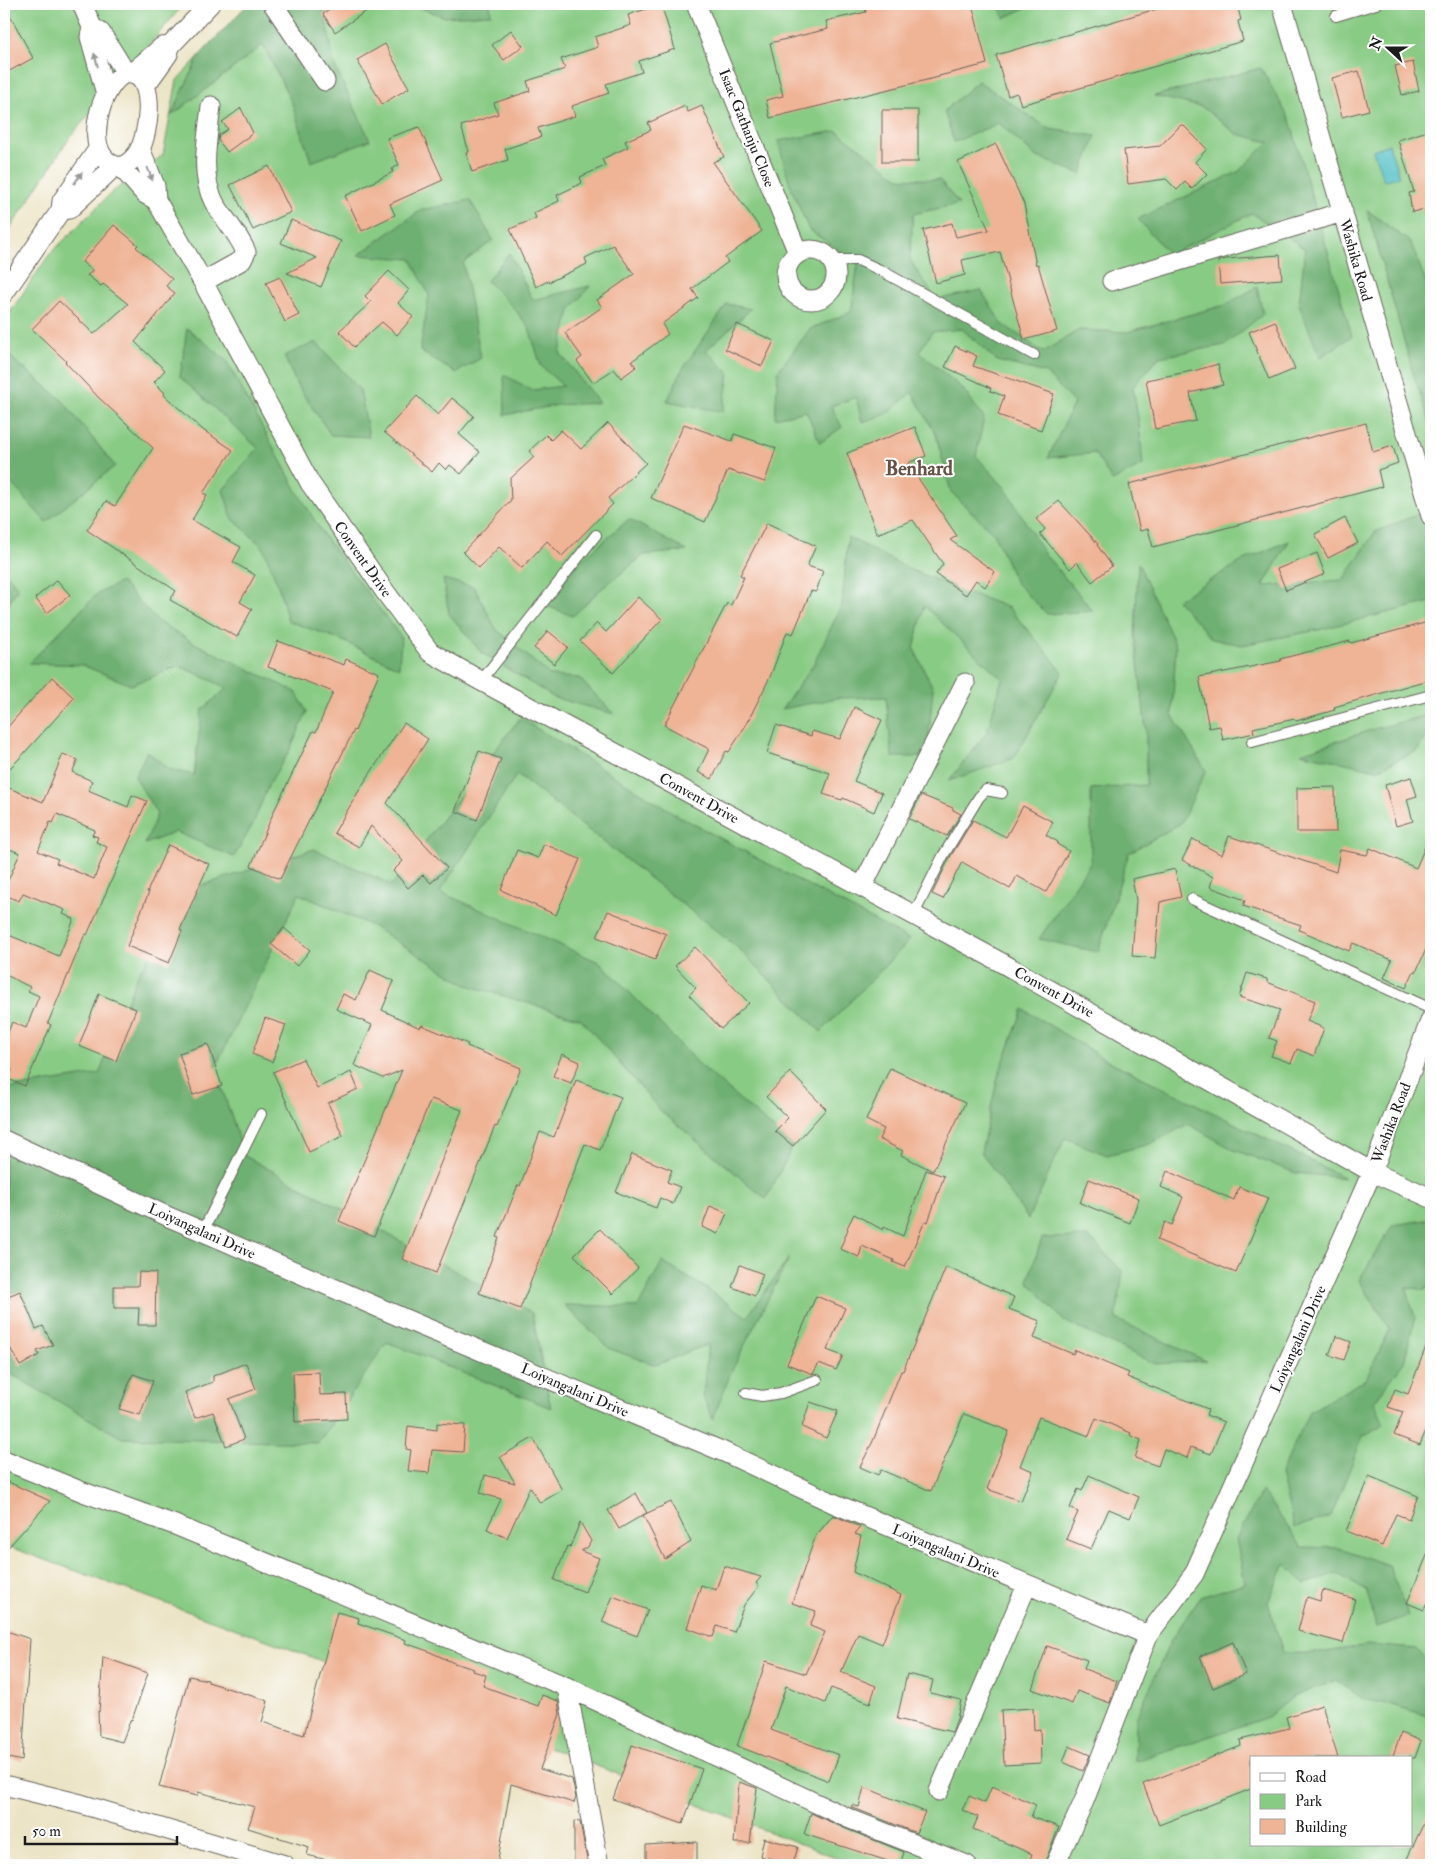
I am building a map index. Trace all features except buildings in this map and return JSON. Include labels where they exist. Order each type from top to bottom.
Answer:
[{"type":"street","points":[[61,210],[69,210],[118,167],[134,158],[145,136],[149,105],[134,78],[101,33],[92,27],[82,4]]},
{"type":"street","points":[[134,78],[162,47],[170,46],[210,4]]},
{"type":"street","points":[[273,4],[325,81]]},
{"type":"street","name":"Isaac Gathanju Close","points":[[696,4],[798,253]]},
{"type":"street","name":"Washika Road","points":[[1282,4],[1431,516]]},
{"type":"street","points":[[92,27],[90,37],[106,94]]},
{"type":"street","points":[[4,293],[61,210],[62,201],[98,148],[98,122],[106,94],[119,76],[134,78]]},
{"type":"street","points":[[203,282],[242,260],[246,252],[242,242],[213,201],[208,185],[206,171],[211,106]]},
{"type":"street","name":"Convent Drive","points":[[98,148],[102,155],[118,167],[145,194],[156,200]]},
{"type":"street","name":"Convent Drive","points":[[140,148],[155,186],[156,200],[203,282],[310,483],[380,585],[430,652],[1011,968],[1372,1172],[1431,1198]]},
{"type":"street","points":[[1112,281],[1343,212]]},
{"type":"street","points":[[810,249],[822,252],[832,260],[837,272],[835,285],[828,295],[816,301],[804,300],[794,295],[788,286],[785,276],[787,265],[798,253],[810,249]]},
{"type":"street","points":[[862,886],[965,683]]},
{"type":"street","name":"Washika Road","points":[[1372,1172],[1431,1019]]},
{"type":"street","name":"Loiyangalani Drive","points":[[4,1140],[203,1232],[715,1448],[834,1503],[1148,1636]]},
{"type":"street","name":"Loiyangalani Drive","points":[[1055,1865],[1084,1801],[1148,1636],[1194,1574],[1372,1172]]},
{"type":"street","points":[[4,1460],[83,1492],[175,1525],[567,1687],[850,1819],[968,1865]]},
{"type":"street","points":[[939,1791],[1027,1585]]},
{"type":"street","points":[[567,1687],[599,1865]]},
{"type":"street","points":[[4,1785],[81,1804],[284,1865]]},
{"type":"lane","points":[[1336,16],[1376,4]]},
{"type":"lane","points":[[832,260],[858,260],[880,270],[1034,355]]},
{"type":"lane","points":[[481,681],[596,535]]},
{"type":"lane","points":[[1252,742],[1431,695]]},
{"type":"lane","points":[[913,916],[943,856],[979,797],[986,790],[1002,793]]},
{"type":"lane","points":[[1192,899],[1431,1009]]},
{"type":"lane","points":[[203,1232],[261,1114]]},
{"type":"lane","points":[[746,1393],[762,1396],[781,1393],[818,1380]]},
{"type":"green space","points":[[4,4],[184,4],[70,137],[4,238]]},
{"type":"green space","points":[[248,4],[1431,4],[1431,1865],[856,1865],[264,1639],[4,1545],[4,321],[49,255],[111,193],[163,155],[177,80]]},
{"type":"green space","points":[[248,4],[323,4],[335,67],[370,140],[311,162],[292,103],[263,45],[171,116],[199,56]]},
{"type":"green space","points":[[410,4],[490,4],[491,14],[445,17]]},
{"type":"green space","points":[[998,4],[1035,4],[1004,18]]},
{"type":"green space","points":[[1261,68],[1290,120],[1352,336],[1320,358],[1299,304],[1305,249],[1252,213],[1170,255],[1138,219],[1238,172],[1269,142],[1237,134],[1202,107],[1154,96]]},
{"type":"green space","points":[[978,81],[1049,129],[1096,136],[1081,174],[1035,156],[999,123],[954,142],[944,111]]},
{"type":"green space","points":[[837,131],[899,178],[940,180],[959,204],[913,214],[910,260],[936,300],[981,290],[1001,323],[1043,352],[1079,330],[1127,332],[1225,305],[1257,287],[1263,314],[1225,345],[1159,357],[1133,387],[1143,465],[1112,481],[1095,453],[1048,458],[1074,403],[1046,373],[997,361],[962,329],[932,332],[919,352],[962,388],[984,418],[976,456],[1006,489],[1043,552],[1093,611],[1047,614],[1016,583],[994,534],[951,492],[936,435],[912,392],[887,414],[862,422],[856,397],[831,406],[842,427],[820,443],[806,411],[775,418],[778,371],[810,329],[851,312],[858,263],[809,230],[790,185],[778,141]]},
{"type":"green space","points":[[470,200],[493,240],[463,263],[481,358],[456,373],[420,351],[429,295],[411,259],[358,255],[421,210]]},
{"type":"green space","points":[[1367,210],[1411,243],[1431,296],[1431,426],[1414,376]]},
{"type":"green space","points":[[509,253],[533,300],[590,286],[570,310],[560,353],[599,403],[558,405],[505,415],[504,375],[532,390],[563,386],[541,366],[529,328],[513,307],[487,281]]},
{"type":"green space","points":[[727,304],[751,309],[706,350],[729,373],[723,412],[667,401],[682,370]]},
{"type":"green space","points":[[187,328],[226,360],[297,491],[324,536],[401,637],[399,668],[339,639],[288,621],[279,588],[263,547],[232,518],[223,490],[258,448],[180,377]]},
{"type":"green space","points":[[316,342],[360,390],[369,437],[331,435],[297,385],[284,356]]},
{"type":"green space","points":[[8,355],[62,400],[115,466],[46,522],[4,475],[4,359]]},
{"type":"green space","points":[[1431,509],[1431,602],[1318,630],[1242,645],[1212,639],[1177,600],[1244,560],[1289,541],[1263,586],[1343,580],[1375,532]]},
{"type":"green space","points":[[629,519],[687,551],[644,555],[600,590],[573,616],[534,601]]},
{"type":"green space","points":[[848,537],[911,570],[1009,608],[1063,672],[1014,758],[949,781],[987,732],[1002,679],[924,606],[914,649],[933,688],[927,757],[892,757],[886,697],[838,698],[782,709],[813,665],[842,605]]},
{"type":"green space","points":[[1138,563],[1176,646],[1172,715],[1206,771],[1181,823],[1129,853],[1098,952],[1039,939],[1091,862],[1091,789],[1146,785],[1146,731],[1135,637]]},
{"type":"green space","points":[[4,570],[18,588],[4,610]]},
{"type":"green space","points":[[443,579],[474,587],[496,629],[551,676],[579,678],[614,714],[555,698],[482,653],[449,614]]},
{"type":"green space","points":[[121,582],[157,621],[194,643],[296,692],[307,712],[290,750],[269,784],[253,824],[234,857],[176,832],[145,844],[157,814],[135,777],[147,751],[168,769],[194,775],[202,710],[227,688],[180,666],[131,685],[82,665],[29,663],[97,594]]},
{"type":"green space","points":[[1431,714],[1431,727],[1418,750],[1377,770],[1301,753],[1374,729]]},
{"type":"green space","points":[[520,718],[677,815],[910,940],[821,1032],[737,947],[517,774],[440,892],[601,963],[698,1063],[793,1146],[766,1199],[662,1112],[581,1019],[467,985],[372,926],[299,894],[215,1068],[245,1156],[532,1313],[551,1408],[387,1342],[318,1443],[122,1438],[4,1370],[5,1089],[99,1074],[137,976],[191,889],[314,849],[392,885]]},
{"type":"green space","points":[[1023,1009],[1103,1058],[1345,1178],[1296,1173],[1234,1150],[1188,1124],[1150,1144],[1107,1155],[1065,1138],[1028,1219],[981,1152],[998,1076]]},
{"type":"green space","points":[[1431,1219],[1431,1284],[1425,1290],[1406,1287],[1415,1317],[1404,1362],[1374,1402],[1384,1424],[1363,1436],[1331,1516],[1294,1528],[1281,1474],[1309,1412],[1366,1379],[1390,1329],[1359,1280],[1393,1225]]},
{"type":"green space","points":[[1089,1237],[1123,1272],[1116,1319],[1206,1361],[1155,1364],[1064,1321],[1028,1281],[1042,1238]]},
{"type":"green space","points":[[789,1258],[731,1372],[713,1419],[703,1397],[708,1344],[656,1365],[610,1349],[564,1305],[638,1307],[662,1262],[707,1289],[747,1317]]},
{"type":"green space","points":[[1262,1491],[1302,1547],[1340,1548],[1388,1565],[1409,1616],[1376,1627],[1367,1590],[1336,1573],[1305,1584],[1285,1564],[1268,1602],[1283,1653],[1319,1653],[1368,1645],[1417,1649],[1431,1663],[1431,1717],[1396,1706],[1363,1699],[1336,1680],[1293,1697],[1268,1717],[1135,1761],[1136,1719],[1171,1640],[1200,1597],[1245,1583],[1236,1539]]},
{"type":"water","points":[[1389,144],[1399,176],[1384,181],[1373,150]]},
{"type":"district","name":"Benhard","points":[[919,468]]}]
